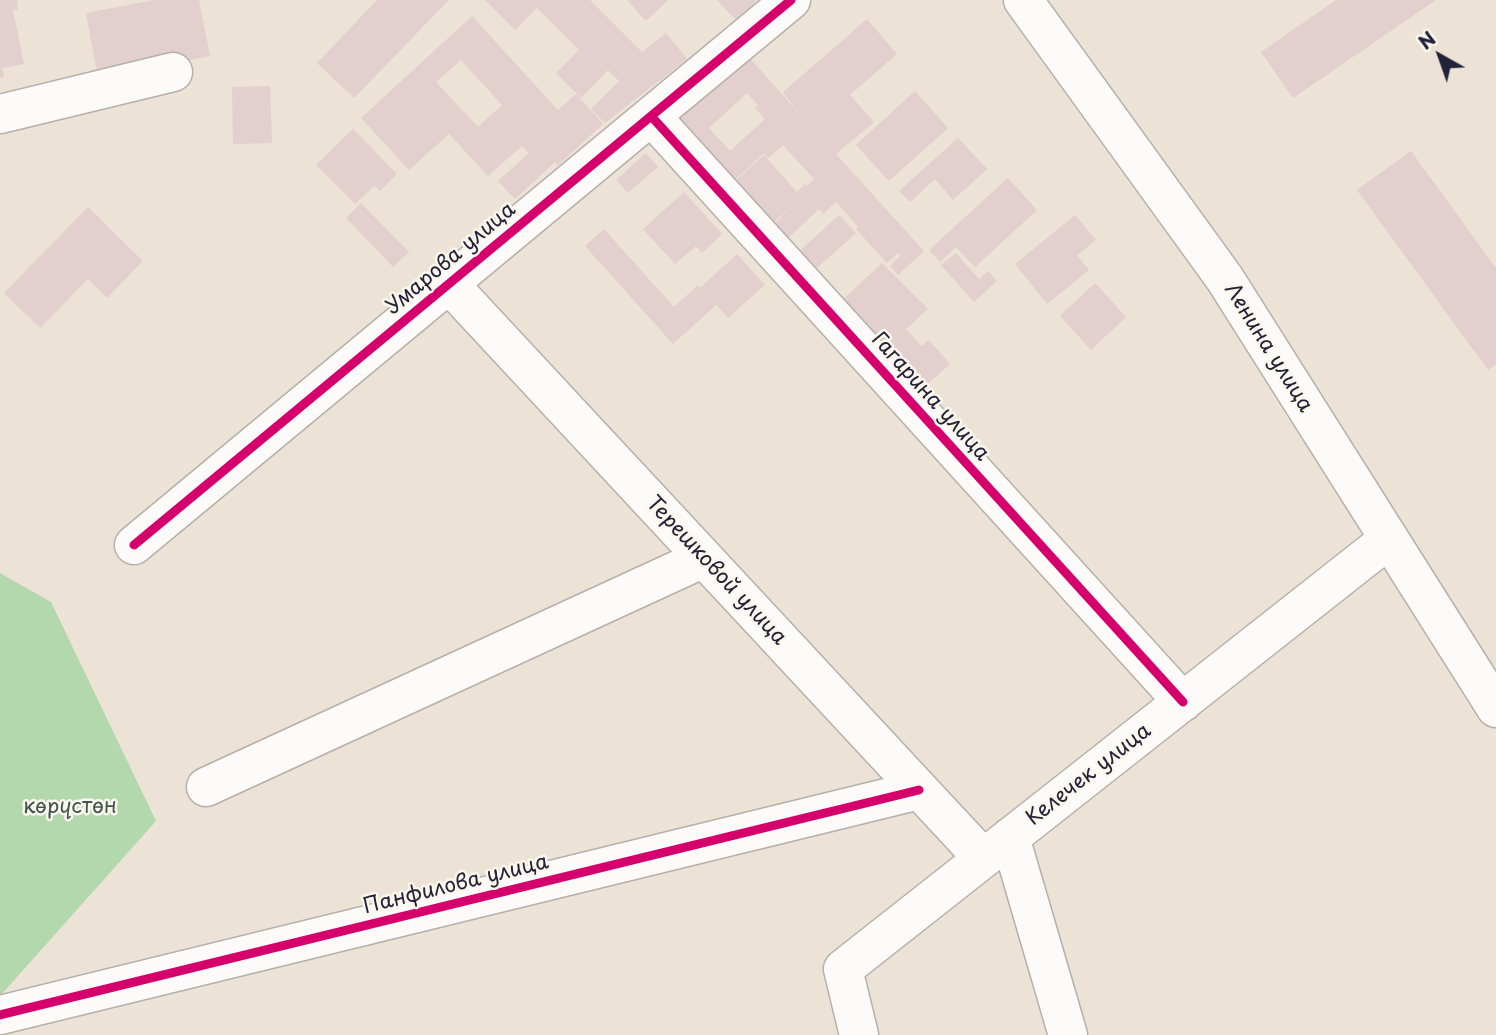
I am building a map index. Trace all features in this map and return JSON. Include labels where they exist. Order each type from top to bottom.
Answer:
[{"type":"street","name":"Умарова улица","points":[[134,545],[791,0]]},
{"type":"street","name":"Ленина улица","points":[[1023,0],[1225,279],[1496,708]]},
{"type":"street","points":[[0,114],[173,72]]},
{"type":"street","name":"Гагарина улица","points":[[651,116],[1183,702]]},
{"type":"street","name":"Терешковой улица","points":[[449,284],[919,790],[997,848]]},
{"type":"street","name":"Келечек улица","points":[[859,1035],[843,969],[1389,539]]},
{"type":"street","points":[[206,787],[704,558]]},
{"type":"street","name":"Панфилова улица","points":[[0,1015],[919,790]]},
{"type":"street","points":[[997,848],[1068,1035]]},
{"type":"green space","name":"көрүстөн","points":[[0,573],[51,602],[156,821],[0,996]]},
{"type":"building","points":[[0,0],[17,0],[18,9],[13,10],[24,64],[3,68],[4,77],[0,78]]},
{"type":"building","points":[[155,0],[199,0],[210,56],[98,78],[86,13]]},
{"type":"building","points":[[377,0],[449,0],[354,98],[317,63]]},
{"type":"building","points":[[485,0],[590,0],[642,52],[666,33],[687,59],[605,123],[591,109],[619,81],[608,70],[581,98],[556,73],[579,50],[537,8],[515,30]]},
{"type":"building","points":[[627,0],[668,0],[646,21]]},
{"type":"building","points":[[717,0],[754,0],[756,2],[736,20]]},
{"type":"building","points":[[1336,0],[1436,0],[1293,98],[1261,52]]},
{"type":"building","points":[[472,16],[558,110],[576,94],[603,124],[558,165],[555,162],[515,199],[498,181],[529,153],[522,146],[488,176],[449,134],[409,170],[361,118]],"holes":[[[461,60],[502,105],[478,127],[436,82]]]},
{"type":"building","points":[[867,19],[897,54],[850,95],[874,122],[836,154],[924,251],[898,275],[890,266],[900,256],[898,253],[887,263],[836,202],[823,214],[819,209],[788,238],[775,223],[798,201],[764,231],[726,189],[764,155],[797,192],[805,184],[807,186],[814,179],[783,145],[768,158],[764,153],[727,187],[669,123],[746,54],[800,114],[783,92]],"holes":[[[747,93],[758,105],[755,108],[765,119],[730,151],[709,128]]]},
{"type":"building","points":[[270,86],[272,143],[233,144],[232,87]]},
{"type":"building","points":[[915,91],[948,128],[889,181],[856,145]]},
{"type":"building","points":[[353,129],[397,174],[380,191],[374,186],[355,204],[316,165]]},
{"type":"building","points":[[958,138],[987,169],[953,200],[935,179],[910,202],[899,191]]},
{"type":"building","points":[[1411,151],[1496,268],[1496,364],[1488,370],[1357,190]]},
{"type":"building","points":[[646,153],[658,167],[628,193],[616,180]]},
{"type":"building","points":[[1008,178],[1037,210],[975,267],[956,247],[940,262],[929,250]]},
{"type":"building","points":[[684,192],[722,234],[702,253],[696,246],[675,264],[643,229]]},
{"type":"building","points":[[361,203],[409,252],[393,267],[346,218]]},
{"type":"building","points":[[88,207],[143,261],[107,298],[88,279],[40,328],[4,293]]},
{"type":"building","points":[[839,215],[856,233],[808,276],[792,258]]},
{"type":"building","points":[[1075,215],[1096,240],[1077,255],[1089,270],[1047,304],[1015,264]]},
{"type":"building","points":[[604,229],[674,307],[698,285],[700,288],[737,254],[765,285],[728,318],[716,305],[673,344],[585,246]]},
{"type":"building","points":[[956,253],[979,279],[988,271],[997,281],[974,302],[941,265]]},
{"type":"building","points":[[882,263],[928,309],[906,329],[921,346],[929,340],[950,364],[917,394],[836,306]]},
{"type":"building","points":[[1095,283],[1126,317],[1091,350],[1060,316]]},
{"type":"cycle path","points":[[134,545],[791,0]]},
{"type":"cycle path","points":[[651,116],[1183,702]]},
{"type":"cycle path","points":[[0,1015],[919,790]]}]
